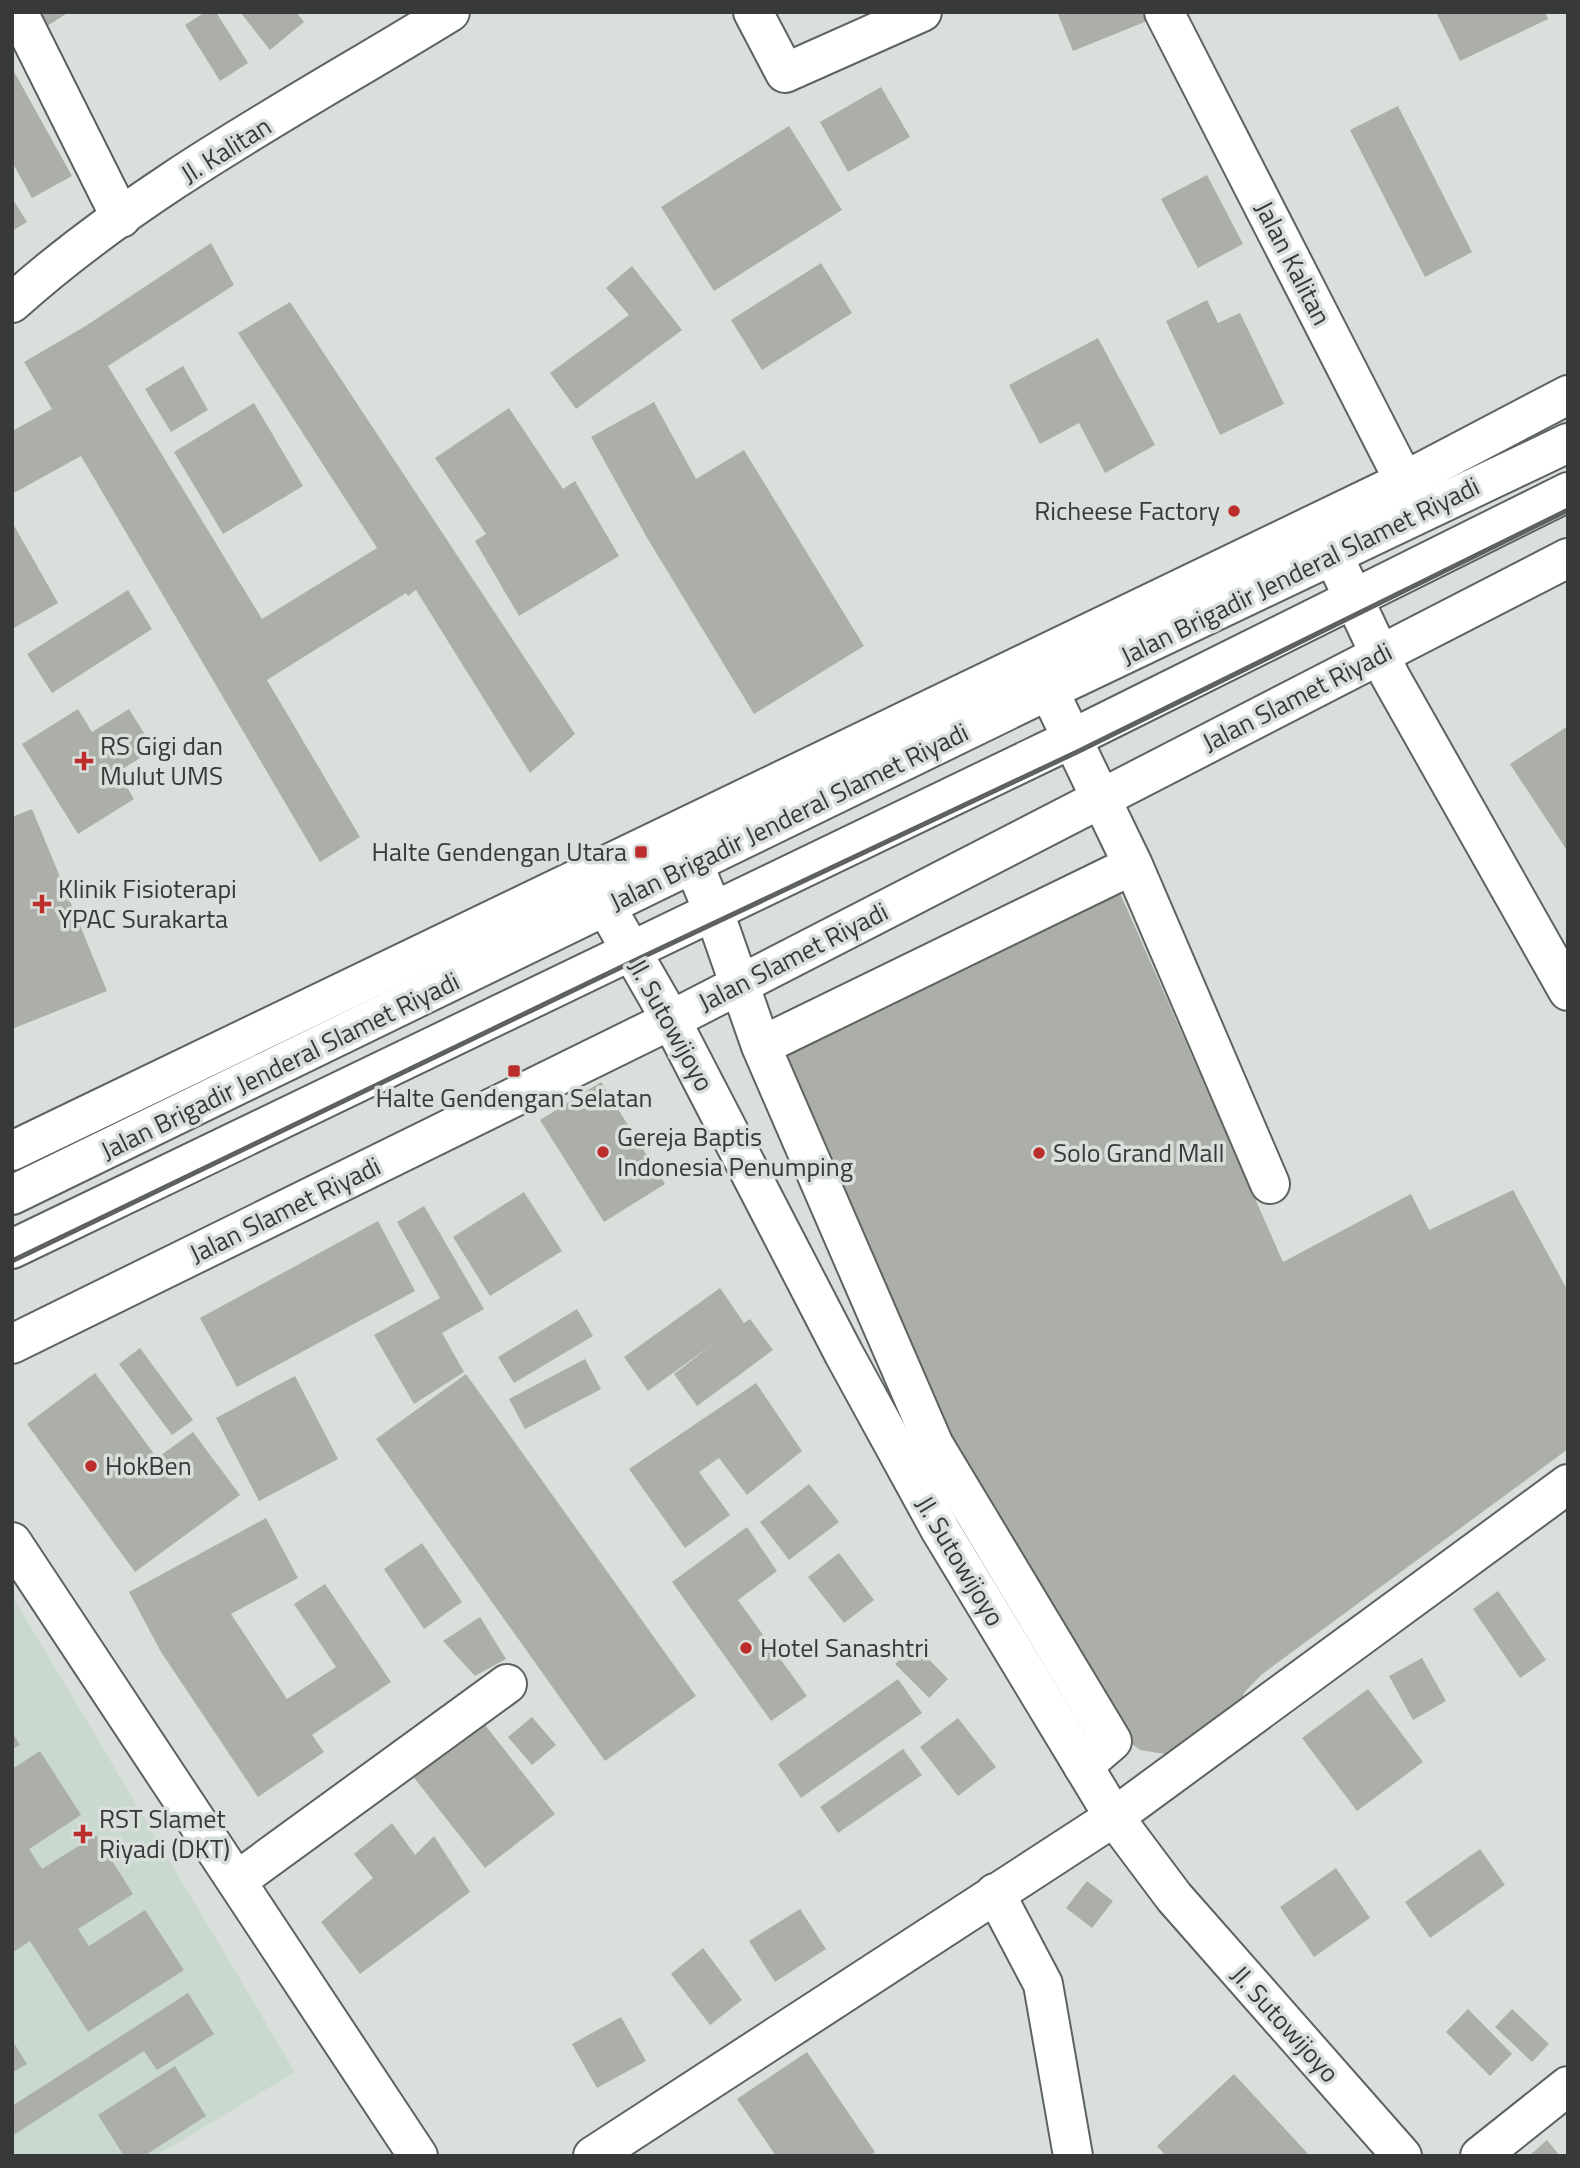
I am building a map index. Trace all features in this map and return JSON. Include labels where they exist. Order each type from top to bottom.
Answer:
[{"type":"street","points":[[18,12],[121,218]]},
{"type":"street","name":"Jl. Kalitan","points":[[12,303],[121,218],[219,153],[450,12]]},
{"type":"street","points":[[753,12],[785,73],[922,12]]},
{"type":"street","name":"Jalan Kalitan","points":[[1164,12],[1412,497]]},
{"type":"street","points":[[12,1151],[1412,497],[1568,395]]},
{"type":"street","name":"Jalan Brigadir Jenderal Slamet Riyadi","points":[[12,1195],[1043,694],[1334,557],[1412,497],[1568,443]]},
{"type":"street","points":[[12,1248],[1065,742],[1568,492]]},
{"type":"street","points":[[1334,557],[1378,655],[1568,991]]},
{"type":"street","name":"Jalan Slamet Riyadi","points":[[12,1344],[671,1020],[1568,558]]},
{"type":"street","points":[[1043,694],[1270,1184]]},
{"type":"street","points":[[693,863],[761,1046],[934,1444],[1112,1741],[1083,1766]]},
{"type":"street","points":[[761,1046],[1125,869]]},
{"type":"street","name":"Jl. Sutowijoyo","points":[[606,907],[671,1020],[844,1354],[941,1531],[1114,1817],[1200,1926],[1402,2156]]},
{"type":"street","points":[[593,2156],[1114,1817],[1568,1484]]},
{"type":"street","points":[[12,1542],[418,2156]]},
{"type":"street","points":[[238,1880],[507,1684]]},
{"type":"street","points":[[995,1894],[1043,1984],[1073,2156]]},
{"type":"street","points":[[1480,2156],[1568,2086]]},
{"type":"shaded area","name":"RST Slamet Riyadi (DKT)","points":[[12,1595],[295,2072],[156,2156],[12,2156]]},
{"type":"building","points":[[39,12],[69,12],[47,26]]},
{"type":"building","points":[[205,12],[216,12],[248,63],[220,81],[185,25]]},
{"type":"building","points":[[240,12],[296,12],[304,22],[270,50]]},
{"type":"building","points":[[1057,12],[1144,12],[1147,21],[1073,51]]},
{"type":"building","points":[[1436,12],[1545,12],[1548,19],[1460,61]]},
{"type":"building","points":[[12,68],[72,176],[32,198],[12,162]]},
{"type":"building","points":[[881,87],[910,137],[848,172],[820,122]]},
{"type":"building","points":[[1398,106],[1472,252],[1425,277],[1350,130]]},
{"type":"building","points":[[789,126],[842,210],[714,291],[661,207]]},
{"type":"building","points":[[1207,175],[1243,244],[1198,268],[1161,199]]},
{"type":"building","points":[[12,198],[27,222],[12,231]]},
{"type":"building","points":[[211,243],[234,285],[108,366],[262,619],[377,548],[238,333],[290,302],[575,734],[530,773],[416,590],[408,596],[406,593],[267,680],[360,837],[320,862],[81,456],[12,494],[12,431],[52,409],[24,362],[84,327]]},
{"type":"building","points":[[821,263],[852,313],[762,370],[731,320]]},
{"type":"building","points":[[632,266],[682,330],[576,409],[550,373],[629,315],[606,288]]},
{"type":"building","points":[[1207,300],[1218,323],[1240,313],[1284,404],[1220,435],[1166,321]]},
{"type":"building","points":[[1098,338],[1155,445],[1105,473],[1079,423],[1040,444],[1009,385]]},
{"type":"building","points":[[183,366],[208,410],[171,432],[145,389]]},
{"type":"building","points":[[654,402],[696,479],[744,450],[864,646],[754,714],[646,536],[591,437]]},
{"type":"building","points":[[254,403],[303,486],[223,534],[174,452]]},
{"type":"building","points":[[509,408],[563,489],[575,481],[619,556],[519,616],[475,541],[486,534],[435,458]]},
{"type":"building","points":[[12,522],[58,603],[12,629]]},
{"type":"building","points":[[128,590],[152,629],[52,693],[27,654]]},
{"type":"building","name":"RS Gigi dan Mulut UMS","points":[[78,709],[92,732],[129,709],[154,749],[118,772],[134,799],[78,834],[22,744]]},
{"type":"building","points":[[1568,726],[1568,852],[1510,764]]},
{"type":"building","name":"Klinik Fisioterapi YPAC Surakarta","points":[[32,809],[107,991],[12,1029],[12,817]]},
{"type":"building","points":[[1120,893],[1283,1262],[1411,1194],[1429,1230],[1513,1190],[1568,1291],[1568,1449],[1261,1675],[1244,1693],[1238,1714],[1171,1755],[1140,1750],[1121,1736],[966,1469],[778,1055]]},
{"type":"building","name":"Gereja Baptis Indonesia Penumping","points":[[601,1082],[665,1184],[604,1222],[540,1120]]},
{"type":"building","points":[[524,1192],[562,1251],[490,1296],[453,1237]]},
{"type":"building","points":[[424,1206],[484,1309],[442,1333],[464,1372],[414,1404],[374,1335],[440,1298],[397,1222]]},
{"type":"building","points":[[378,1221],[415,1291],[237,1387],[200,1318]]},
{"type":"building","points":[[720,1288],[744,1323],[750,1319],[773,1350],[697,1406],[674,1374],[713,1344],[648,1391],[624,1357]]},
{"type":"building","points":[[577,1309],[593,1336],[514,1383],[498,1357]]},
{"type":"building","points":[[140,1348],[193,1420],[172,1435],[119,1364]]},
{"type":"building","points":[[585,1359],[601,1389],[525,1429],[509,1399]]},
{"type":"building","points":[[95,1373],[157,1458],[193,1432],[240,1495],[135,1572],[27,1424]]},
{"type":"building","points":[[466,1374],[696,1696],[605,1761],[376,1439]]},
{"type":"building","points":[[295,1376],[338,1459],[259,1501],[216,1418]]},
{"type":"building","points":[[756,1383],[802,1451],[747,1495],[719,1458],[699,1472],[730,1515],[685,1548],[629,1469]]},
{"type":"building","points":[[809,1484],[839,1522],[789,1560],[760,1522]]},
{"type":"building","points":[[266,1518],[298,1578],[231,1614],[287,1699],[336,1667],[294,1604],[325,1584],[391,1682],[312,1735],[324,1752],[258,1797],[161,1652],[129,1592]]},
{"type":"building","name":"Hotel Sanashtri","points":[[747,1527],[777,1571],[738,1600],[807,1696],[771,1721],[672,1582]]},
{"type":"building","points":[[422,1543],[462,1602],[424,1629],[384,1569]]},
{"type":"building","points":[[839,1553],[874,1600],[844,1623],[808,1577]]},
{"type":"building","points":[[1498,1591],[1546,1660],[1520,1678],[1473,1609]]},
{"type":"building","points":[[480,1617],[506,1659],[475,1676],[443,1641]]},
{"type":"building","points":[[915,1645],[948,1679],[929,1698],[895,1664]]},
{"type":"building","points":[[1422,1658],[1446,1701],[1413,1720],[1389,1676]]},
{"type":"building","points":[[898,1679],[922,1713],[801,1798],[778,1764]]},
{"type":"building","points":[[1368,1689],[1423,1762],[1357,1811],[1302,1738]]},
{"type":"building","points":[[478,1716],[555,1814],[485,1868],[408,1770]]},
{"type":"building","points":[[532,1717],[556,1745],[532,1765],[508,1737]]},
{"type":"building","points":[[958,1718],[996,1767],[958,1796],[920,1747]]},
{"type":"building","points":[[12,1732],[20,1745],[12,1749]]},
{"type":"building","points":[[903,1749],[922,1775],[838,1833],[820,1807]]},
{"type":"building","points":[[40,1751],[81,1815],[29,1849],[42,1869],[96,1835],[133,1894],[78,1929],[89,1946],[145,1910],[184,1970],[88,2032],[30,1941],[12,1953],[12,1769]]},
{"type":"building","points":[[392,1823],[415,1855],[434,1836],[470,1892],[360,1974],[321,1922],[373,1878],[354,1854]]},
{"type":"building","points":[[1480,1849],[1505,1885],[1430,1938],[1405,1902]]},
{"type":"building","points":[[1336,1868],[1370,1918],[1314,1957],[1280,1907]]},
{"type":"building","points":[[1087,1881],[1113,1901],[1092,1928],[1066,1908]]},
{"type":"building","points":[[800,1909],[826,1949],[775,1982],[749,1941]]},
{"type":"building","points":[[703,1948],[742,2000],[710,2025],[671,1974]]},
{"type":"building","points":[[188,1993],[214,2034],[157,2070],[144,2051],[12,2136],[12,2106]]},
{"type":"building","points":[[1468,2009],[1512,2054],[1490,2076],[1446,2032]]},
{"type":"building","points":[[1512,2009],[1549,2044],[1532,2062],[1495,2027]]},
{"type":"building","points":[[621,2017],[646,2061],[597,2088],[572,2044]]},
{"type":"building","points":[[12,2040],[27,2064],[12,2073]]},
{"type":"building","points":[[807,2052],[875,2152],[870,2156],[776,2156],[737,2099]]},
{"type":"building","points":[[175,2066],[206,2116],[144,2156],[124,2156],[98,2115]]},
{"type":"building","points":[[1234,2074],[1310,2156],[1166,2156],[1157,2146]]},
{"type":"building","points":[[1547,2140],[1560,2156],[1529,2156]]},
{"type":"railway","points":[[12,1261],[636,960],[1077,752],[1568,510]]},
{"type":"place","name":"Richeese Factory","points":[[1234,511]]},
{"type":"place","name":"RS Gigi dan Mulut UMS","points":[[84,761]]},
{"type":"place","name":"Halte Gendengan Utara","points":[[641,852]]},
{"type":"place","name":"Klinik Fisioterapi YPAC Surakarta","points":[[42,904]]},
{"type":"place","name":"Halte Gendengan Selatan","points":[[514,1071]]},
{"type":"place","name":"Gereja Baptis Indonesia Penumping","points":[[603,1152]]},
{"type":"place","name":"Solo Grand Mall","points":[[1039,1153]]},
{"type":"place","name":"HokBen","points":[[91,1466]]},
{"type":"place","name":"Hotel Sanashtri","points":[[746,1648]]},
{"type":"place","name":"RST Slamet Riyadi (DKT)","points":[[83,1834]]}]
